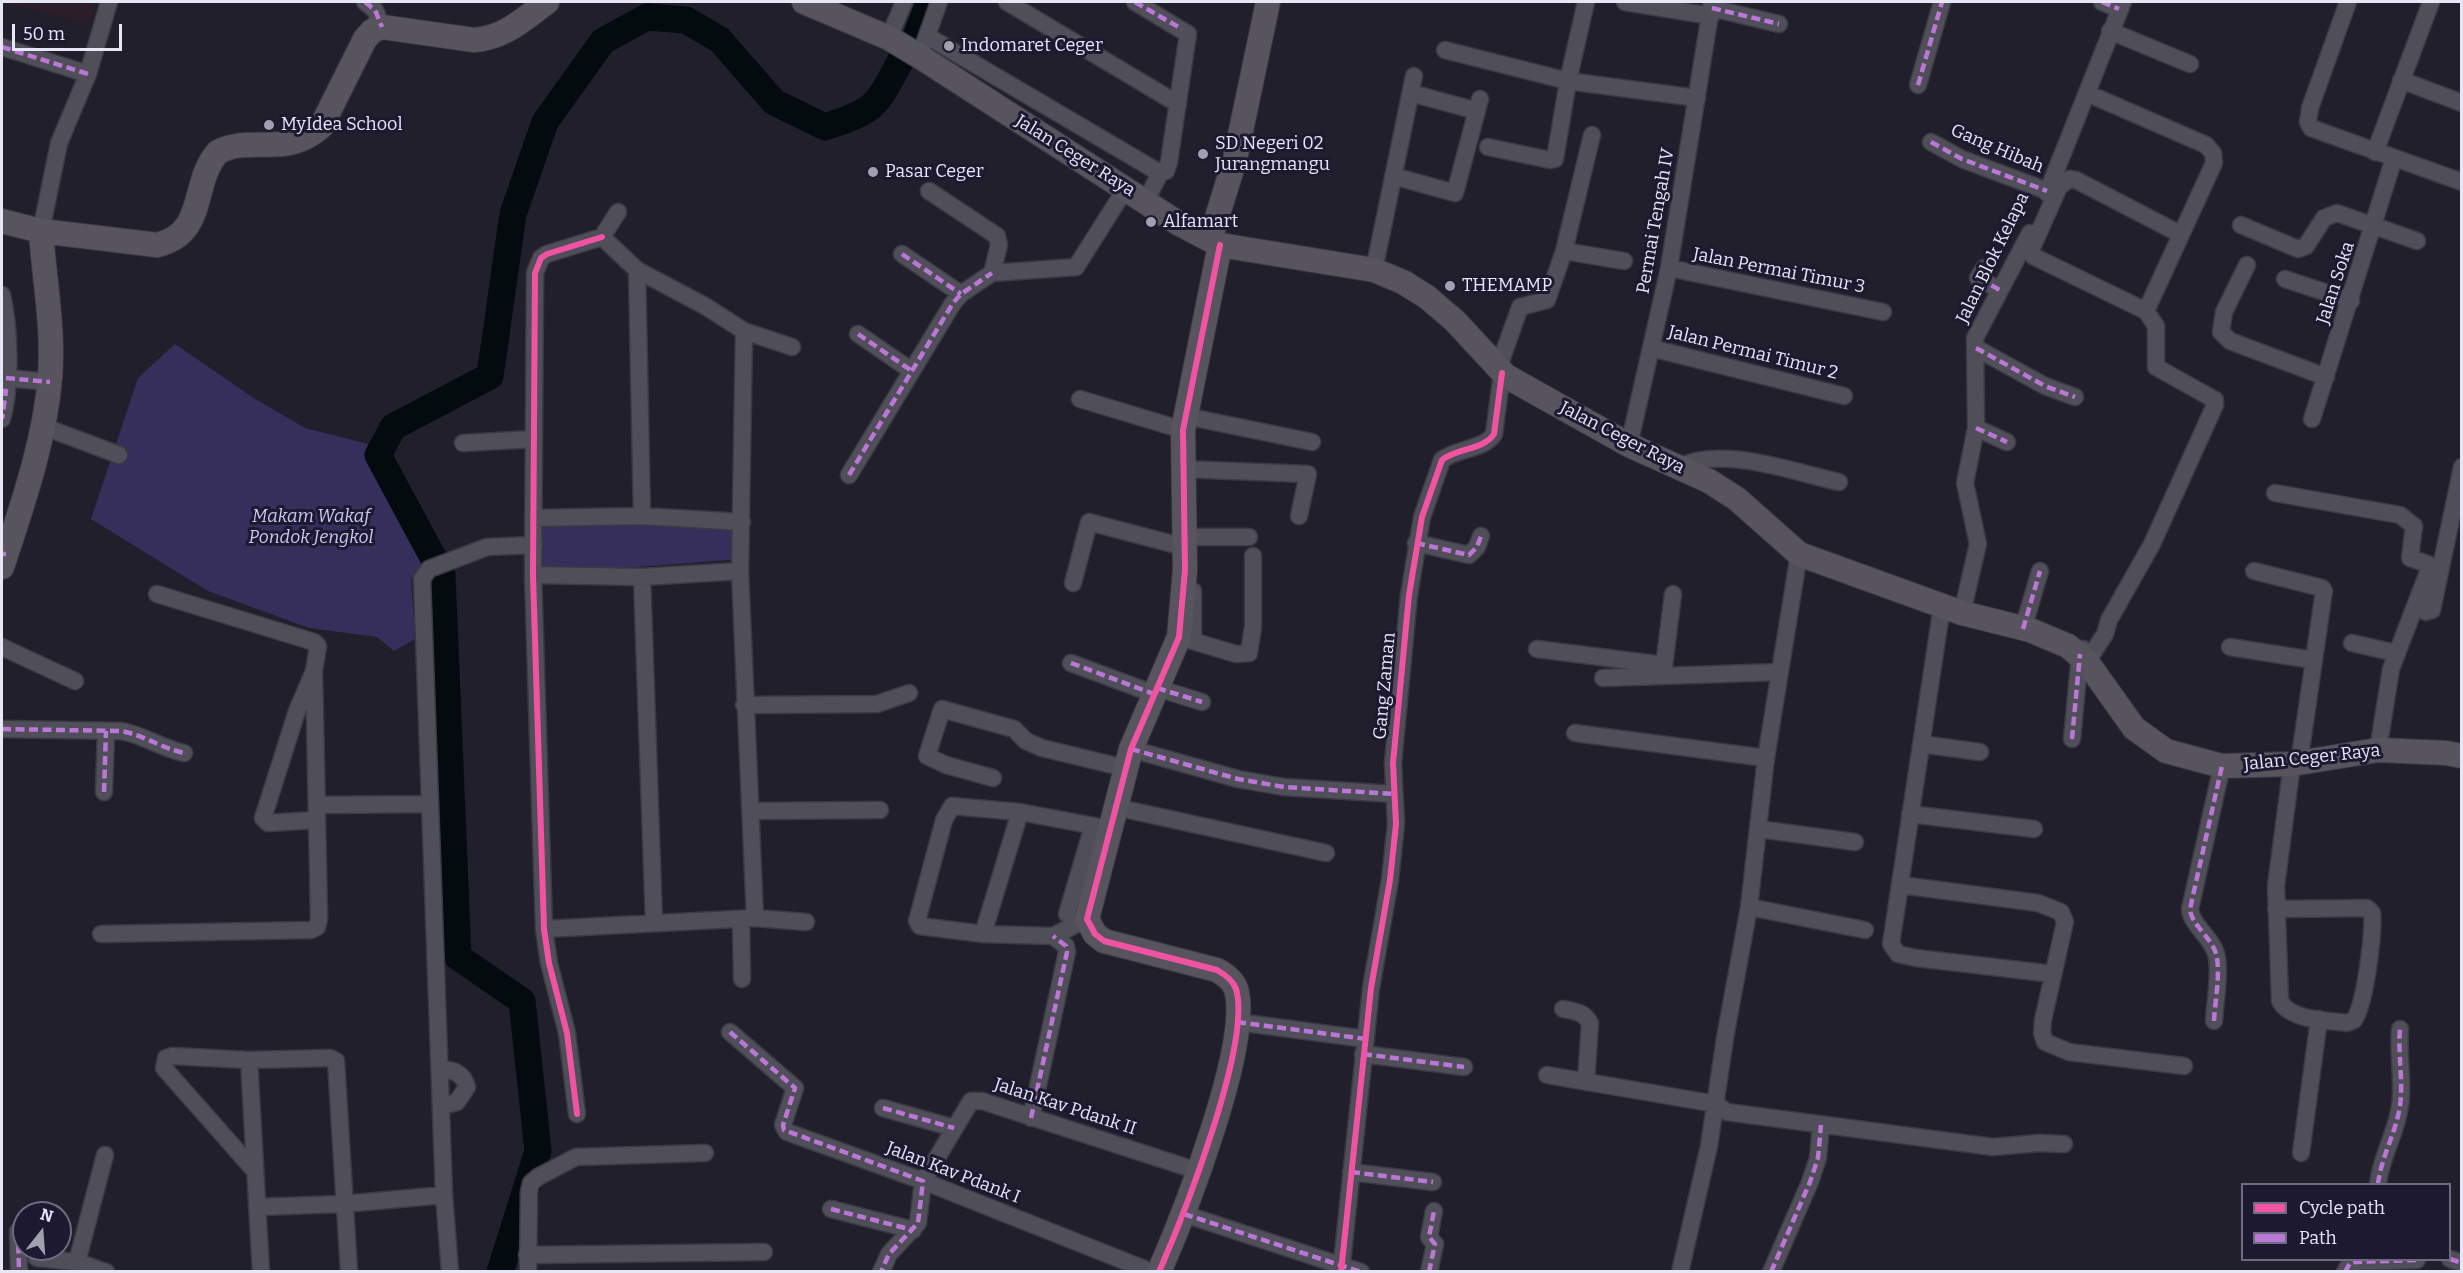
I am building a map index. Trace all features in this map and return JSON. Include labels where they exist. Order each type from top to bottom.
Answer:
[{"type":"main road","points":[[2,221],[41,231],[157,245],[177,238],[190,223],[206,174],[218,152],[238,147],[293,144],[311,135],[321,127],[365,39],[372,31],[382,27],[474,40],[487,39],[513,28],[547,2]]},
{"type":"main road","name":"Jalan Ceger Raya","points":[[804,2],[890,39],[922,50],[1178,223],[1215,243],[1374,270],[1403,282],[1427,297],[1455,321],[1505,375],[1629,445],[1709,481],[1737,499],[1799,554],[1952,609],[2051,637],[2082,661],[2134,728],[2166,751],[2222,766],[2296,763],[2378,750],[2446,753],[2462,756]]},
{"type":"main road","points":[[1159,1272],[1184,1214],[1230,1066],[1237,1022],[1236,989],[1224,974],[1217,970],[1104,941],[1077,916],[1128,759],[1156,691],[1186,639],[1187,544],[1182,469],[1184,423],[1215,243],[1268,2]]},
{"type":"main road","points":[[3,558],[42,426],[50,382],[51,333],[41,231]]},
{"type":"street","points":[[41,231],[59,143],[88,74],[109,2]]},
{"type":"street","points":[[365,2],[375,10],[382,27]]},
{"type":"street","points":[[890,39],[904,2]]},
{"type":"street","points":[[939,2],[922,50],[1160,173]]},
{"type":"street","points":[[1135,2],[1188,34],[1166,171],[1160,173],[1146,201]]},
{"type":"street","points":[[1488,147],[1550,160],[1555,159],[1586,2]]},
{"type":"street","points":[[1625,2],[1712,9],[1779,24]]},
{"type":"street","points":[[1918,85],[1942,2]]},
{"type":"street","points":[[2102,2],[2121,5]]},
{"type":"street","points":[[2348,2],[2310,108],[2308,122],[2317,132],[2462,183]]},
{"type":"street","points":[[2375,152],[2430,2]]},
{"type":"street","points":[[1011,3],[1178,104]]},
{"type":"street","name":"Jalan Blok Kelapa","points":[[2053,974],[1898,954],[1891,944],[1921,744],[1952,609],[1978,544],[1965,483],[1976,428],[1978,330],[2025,245],[2121,5]]},
{"type":"street","name":"Permai Tengah IV","points":[[1629,445],[1669,268],[1712,9]]},
{"type":"street","points":[[2110,31],[2190,64]]},
{"type":"street","points":[[2,47],[88,74]]},
{"type":"street","points":[[1444,50],[1571,82],[1697,98]]},
{"type":"street","points":[[1374,270],[1414,76]]},
{"type":"street","points":[[2401,80],[2462,104]]},
{"type":"street","points":[[1393,176],[1455,193],[1479,105],[1411,93]]},
{"type":"street","points":[[2098,98],[2206,146],[2213,153],[2214,163],[2146,311]]},
{"type":"street","points":[[1505,375],[1520,307],[1547,300],[1564,250],[1592,135]]},
{"type":"street","name":"Gang Hibah","points":[[1931,142],[1962,159],[2047,191]]},
{"type":"street","name":"Jalan Soka","points":[[2312,419],[2351,301],[2394,158]]},
{"type":"street","points":[[2072,739],[2082,661],[2105,634],[2109,620],[2152,544],[2215,405],[2212,397],[2156,367],[2156,326],[2146,311],[2039,260],[2033,256],[2032,244],[2059,187],[2068,179],[2076,180],[2180,234]]},
{"type":"street","points":[[849,475],[961,294],[992,273],[1076,267],[1126,188]]},
{"type":"street","points":[[929,191],[997,236],[999,245],[992,273]]},
{"type":"street","points":[[577,1114],[567,1033],[549,963],[544,929],[533,575],[537,264],[547,254],[602,237],[618,212]]},
{"type":"street","points":[[2241,225],[2298,249],[2306,246],[2324,218],[2337,213],[2417,241]]},
{"type":"street","points":[[602,237],[637,270],[705,306],[744,331],[792,347]]},
{"type":"street","points":[[1564,250],[1624,261]]},
{"type":"street","points":[[902,254],[961,294]]},
{"type":"street","points":[[2247,265],[2224,312],[2221,332],[2230,340],[2326,377]]},
{"type":"street","name":"Jalan Permai Timur 3","points":[[1669,268],[1882,312]]},
{"type":"street","points":[[1984,268],[1978,278],[2000,290]]},
{"type":"street","points":[[637,270],[642,516]]},
{"type":"street","points":[[2285,279],[2351,301]]},
{"type":"street","points":[[2,296],[6,315],[2,419]]},
{"type":"street","points":[[742,979],[748,919],[751,811],[744,705],[740,571],[744,331]]},
{"type":"street","points":[[858,334],[912,371]]},
{"type":"street","name":"Jalan Permai Timur 2","points":[[1651,348],[1844,396]]},
{"type":"street","points":[[1976,348],[2045,386],[2075,397]]},
{"type":"street","name":"Gang Zaman","points":[[1342,1268],[1373,969],[1390,880],[1395,824],[1393,763],[1416,543],[1422,517],[1442,460],[1451,453],[1485,442],[1494,434],[1505,375]]},
{"type":"street","points":[[5,387],[50,382]]},
{"type":"street","points":[[1080,399],[1184,423],[1312,442]]},
{"type":"street","points":[[42,426],[119,455]]},
{"type":"street","points":[[1976,428],[2007,442]]},
{"type":"street","points":[[463,443],[534,439]]},
{"type":"street","points":[[1679,467],[1693,460],[1722,456],[1839,482]]},
{"type":"street","points":[[2416,605],[2426,612],[2432,610],[2462,467]]},
{"type":"street","points":[[1182,469],[1308,474],[1299,516]]},
{"type":"street","points":[[2275,493],[2400,515],[2409,520],[2415,534],[2410,558],[2428,564],[2430,567],[2396,653],[2384,706],[2378,750]]},
{"type":"street","points":[[534,518],[642,516],[742,522]]},
{"type":"street","points":[[1073,583],[1089,522],[1187,544],[1249,537]]},
{"type":"street","points":[[1416,543],[1469,555],[1477,547],[1481,536]]},
{"type":"street","points":[[450,1272],[444,1195],[441,1070],[428,804],[422,579],[429,569],[487,547],[534,545]]},
{"type":"street","points":[[1680,1272],[1709,1146],[1749,907],[1766,758],[1799,554]]},
{"type":"street","points":[[1186,639],[1236,654],[1249,652],[1253,627],[1253,556]]},
{"type":"street","points":[[533,575],[642,577],[740,571]]},
{"type":"street","points":[[2023,629],[2040,571]]},
{"type":"street","points":[[2254,571],[2322,588],[2325,596],[2276,886],[2276,909],[2280,1001],[2289,1012],[2347,1023],[2358,1015],[2364,991],[2372,913],[2367,908],[2276,909]]},
{"type":"street","points":[[642,577],[654,923]]},
{"type":"street","points":[[157,594],[314,642],[318,651],[314,671],[297,711],[263,818],[268,823],[317,812],[428,804]]},
{"type":"street","points":[[1663,670],[1673,594]]},
{"type":"street","points":[[2352,643],[2396,653]]},
{"type":"street","points":[[2,647],[75,681]]},
{"type":"street","points":[[2230,647],[2313,660]]},
{"type":"street","points":[[1537,649],[1663,670],[1780,672]]},
{"type":"street","points":[[1071,663],[1156,691],[1202,702]]},
{"type":"street","points":[[1604,678],[1663,670]]},
{"type":"street","points":[[101,933],[311,930],[317,927],[319,919],[314,671]]},
{"type":"street","points":[[744,705],[877,704],[909,693]]},
{"type":"street","points":[[993,778],[946,765],[927,756],[942,709],[1014,729],[1026,741],[1042,748],[1128,759],[1284,787],[1394,794]]},
{"type":"street","points":[[2,729],[106,731],[136,734],[163,748],[184,753]]},
{"type":"street","points":[[105,792],[106,731]]},
{"type":"street","points":[[1575,733],[1766,758]]},
{"type":"street","points":[[1921,744],[1980,752]]},
{"type":"street","points":[[2214,1021],[2217,958],[2210,938],[2191,915],[2193,896],[2222,766]]},
{"type":"street","points":[[1031,1118],[1067,952],[1066,946],[1053,936],[983,934],[918,924],[947,811],[956,804],[1106,821],[1326,853]]},
{"type":"street","points":[[751,811],[880,810]]},
{"type":"street","points":[[983,934],[1020,812]]},
{"type":"street","points":[[1910,814],[2034,828]]},
{"type":"street","points":[[1759,829],[1855,842]]},
{"type":"street","points":[[1901,885],[2052,907],[2061,912],[2065,922],[2042,1033],[2044,1042],[2069,1052],[2184,1066]]},
{"type":"street","points":[[1749,907],[1865,930]]},
{"type":"street","points":[[1053,936],[1077,916]]},
{"type":"street","points":[[544,929],[748,919],[806,922]]},
{"type":"street","points":[[1563,1009],[1579,1012],[1586,1016],[1590,1023],[1586,1082]]},
{"type":"street","points":[[2301,1153],[2319,1019]]},
{"type":"street","points":[[1237,1022],[1464,1067]]},
{"type":"street","points":[[2378,1183],[2380,1171],[2394,1136],[2401,1095],[2398,1051],[2400,1029]]},
{"type":"street","name":"Jalan Kav Pdank I","points":[[730,1032],[795,1092],[783,1125],[784,1130],[923,1180],[1152,1272]]},
{"type":"street","points":[[254,1170],[164,1068],[166,1058],[172,1056],[249,1060],[330,1058],[336,1060],[343,1204],[349,1272]]},
{"type":"street","points":[[249,1060],[261,1272]]},
{"type":"street","points":[[441,1070],[450,1069],[459,1073],[465,1080],[467,1088],[457,1102],[442,1106]]},
{"type":"street","points":[[1547,1075],[1716,1104],[1727,1112],[1821,1125],[1993,1147],[2064,1144]]},
{"type":"street","name":"Jalan Kav Pdank II","points":[[913,1230],[918,1223],[923,1180],[968,1104],[977,1100],[1198,1171]]},
{"type":"street","points":[[883,1107],[954,1128]]},
{"type":"street","points":[[1771,1272],[1810,1182],[1818,1158],[1821,1125]]},
{"type":"street","points":[[705,1153],[576,1157],[538,1177],[531,1184],[529,1192],[527,1263],[764,1252]]},
{"type":"street","points":[[77,1262],[105,1155]]},
{"type":"street","points":[[1351,1172],[1433,1182]]},
{"type":"street","points":[[257,1207],[343,1204],[444,1195]]},
{"type":"street","points":[[831,1209],[913,1230]]},
{"type":"street","points":[[1429,1272],[1435,1244],[1429,1237],[1434,1211]]},
{"type":"street","points":[[1184,1214],[1342,1268],[1361,1272]]},
{"type":"street","points":[[881,1272],[898,1241],[913,1230]]},
{"type":"street","points":[[67,1261],[106,1272]]},
{"type":"street","points":[[2346,1272],[2350,1263],[2372,1261]]},
{"type":"shaded area","points":[[7,2],[96,2],[89,23],[6,4]]},
{"type":"green space","name":"Makam Wakaf Pondok Jengkol","points":[[175,344],[252,397],[305,428],[372,445],[439,552],[411,579],[415,639],[394,651],[377,637],[309,628],[208,591],[91,519],[138,378]]},
{"type":"green space","points":[[534,518],[742,522],[741,559],[533,575]]},
{"type":"waterway","points":[[903,55],[923,2]]},
{"type":"waterway","points":[[500,1272],[538,1151],[522,1001],[458,957],[442,574],[378,455],[393,427],[490,376],[513,214],[545,122],[603,41],[647,17],[686,20],[720,40],[774,102],[825,127],[856,116],[874,104],[902,58]]},
{"type":"marked path","points":[[365,2],[375,10],[382,27]]},
{"type":"marked path","points":[[1135,2],[1182,29]]},
{"type":"marked path","points":[[1918,85],[1942,2]]},
{"type":"marked path","points":[[2102,2],[2119,9]]},
{"type":"marked path","points":[[1712,8],[1779,24]]},
{"type":"marked path","points":[[2,47],[88,74]]},
{"type":"marked path","points":[[1931,142],[1962,159],[2047,191]]},
{"type":"marked path","points":[[902,254],[961,294]]},
{"type":"marked path","points":[[1984,268],[1978,278],[2000,290]]},
{"type":"marked path","points":[[849,475],[953,303],[961,294],[992,273]]},
{"type":"marked path","points":[[858,334],[912,371]]},
{"type":"marked path","points":[[1976,348],[2045,386],[2075,397]]},
{"type":"marked path","points":[[6,378],[50,382]]},
{"type":"marked path","points":[[2,391],[6,391],[2,419]]},
{"type":"marked path","points":[[1976,428],[2007,442]]},
{"type":"marked path","points":[[1416,543],[1469,555],[1477,547],[1481,536]]},
{"type":"marked path","points":[[2023,629],[2040,571]]},
{"type":"marked path","points":[[2072,739],[2080,654]]},
{"type":"marked path","points":[[1071,663],[1154,694]]},
{"type":"marked path","points":[[1157,688],[1202,702]]},
{"type":"marked path","points":[[2,729],[121,731],[184,753]]},
{"type":"marked path","points":[[104,792],[106,731]]},
{"type":"marked path","points":[[1131,749],[1238,779],[1284,787],[1394,794]]},
{"type":"marked path","points":[[2214,1021],[2218,981],[2217,958],[2212,944],[2194,921],[2190,909],[2222,766]]},
{"type":"marked path","points":[[1031,1118],[1067,952],[1066,946],[1053,936]]},
{"type":"marked path","points":[[1237,1022],[1366,1039]]},
{"type":"marked path","points":[[2378,1183],[2400,1107],[2400,1029]]},
{"type":"marked path","points":[[730,1032],[795,1088],[783,1125],[784,1130],[923,1181],[918,1223],[889,1254],[881,1272]]},
{"type":"marked path","points":[[1363,1054],[1464,1067]]},
{"type":"marked path","points":[[883,1108],[954,1128]]},
{"type":"marked path","points":[[1771,1272],[1810,1182],[1818,1158],[1821,1125]]},
{"type":"marked path","points":[[1351,1172],[1433,1182]]},
{"type":"marked path","points":[[831,1209],[913,1230]]},
{"type":"marked path","points":[[1429,1272],[1435,1244],[1429,1237],[1434,1211]]},
{"type":"marked path","points":[[1184,1214],[1361,1272]]},
{"type":"marked path","points":[[2451,1259],[2462,1263]]},
{"type":"marked path","points":[[19,1261],[19,1272]]},
{"type":"marked path","points":[[2345,1272],[2350,1263],[2386,1261]]},
{"type":"cycle path","points":[[577,1114],[567,1033],[549,963],[544,929],[533,575],[535,273],[541,258],[547,254],[602,237]]},
{"type":"cycle path","points":[[1159,1272],[1198,1173],[1225,1088],[1234,1048],[1238,1014],[1236,989],[1231,980],[1217,970],[1104,941],[1095,934],[1087,919],[1131,749],[1179,637],[1185,570],[1183,430],[1220,245]]},
{"type":"cycle path","points":[[1341,1272],[1371,988],[1390,880],[1396,824],[1393,763],[1409,595],[1422,517],[1442,460],[1484,443],[1494,434],[1502,373]]},
{"type":"place","name":"Indomaret Ceger","points":[[949,46]]},
{"type":"place","name":"MyIdea School","points":[[269,125]]},
{"type":"place","name":"SD Negeri 02 Jurangmangu","points":[[1203,154]]},
{"type":"place","name":"Pasar Ceger","points":[[873,172]]},
{"type":"place","name":"Alfamart","points":[[1151,222]]},
{"type":"place","name":"THEMAMP","points":[[1450,286]]}]
